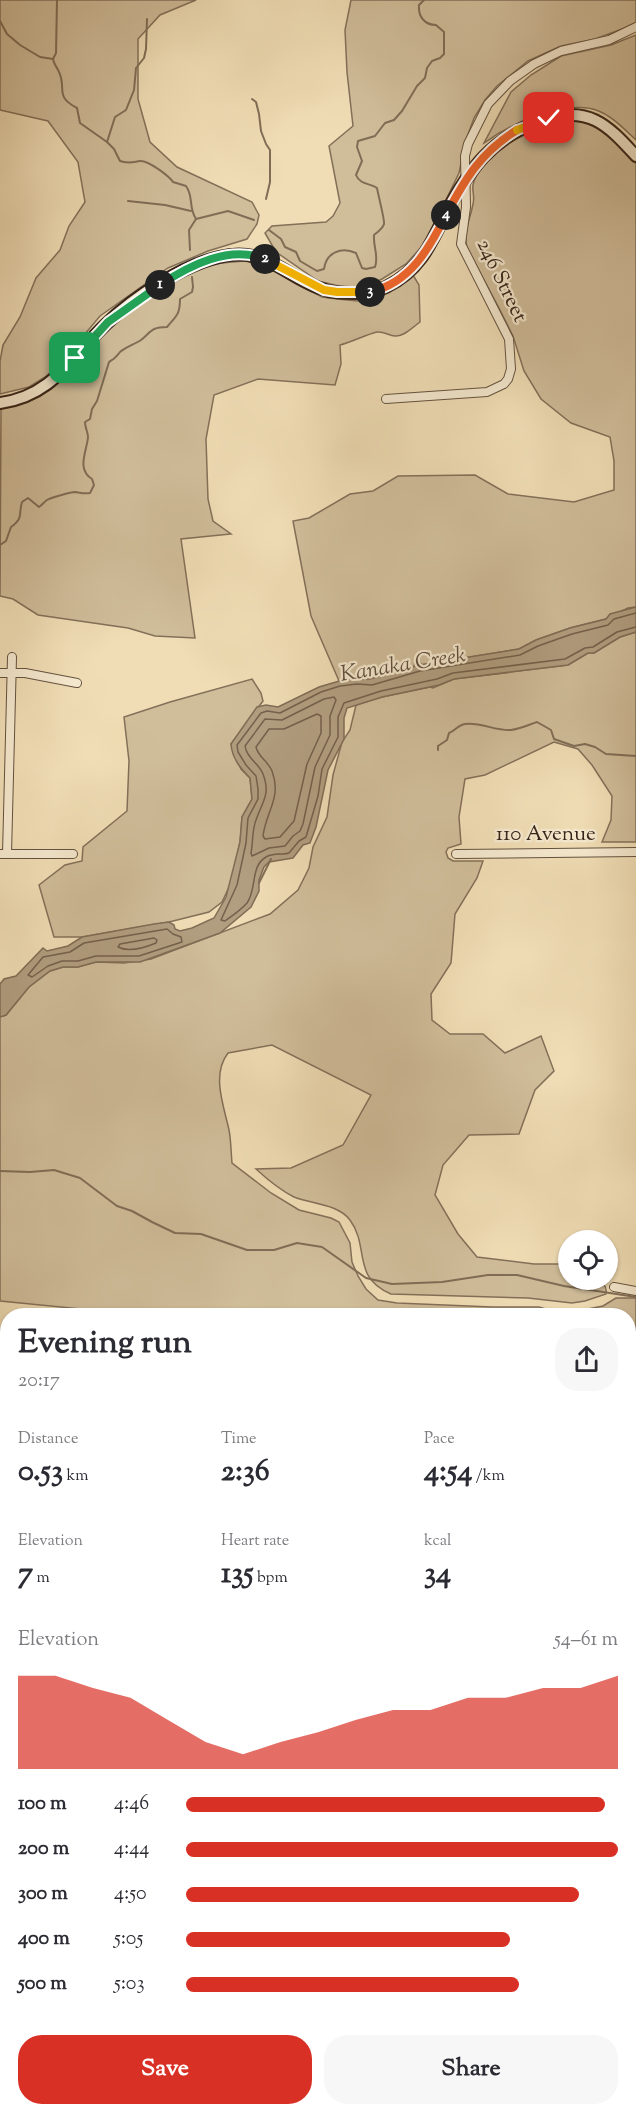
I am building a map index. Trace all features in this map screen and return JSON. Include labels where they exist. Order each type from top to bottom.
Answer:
[{"type":"main road","points":[[0,403],[27,396],[47,386],[120,312],[162,283],[209,260],[237,254],[259,257],[279,265],[318,288],[329,291],[363,293],[385,288],[404,275],[427,252],[466,179],[487,152],[516,131],[560,116],[576,115],[593,118],[610,129],[636,156]]},
{"type":"street","points":[[466,179],[465,156],[477,126],[488,104],[510,81],[534,64],[561,51],[609,40],[636,27]]},
{"type":"street","name":"246 Street","points":[[386,399],[488,392],[504,384],[508,379],[511,369],[509,339],[461,244],[466,207],[466,179]]},
{"type":"street","points":[[12,657],[4,854],[73,854]]},
{"type":"street","points":[[0,673],[77,683]]},
{"type":"street","name":"110 Avenue","points":[[456,854],[636,852]]},
{"type":"street","points":[[618,1288],[636,1291]]},
{"type":"shaded area","points":[[0,0],[196,0],[160,15],[138,39],[138,99],[150,142],[177,167],[252,202],[259,215],[257,224],[247,239],[208,251],[168,268],[100,316],[59,365],[45,377],[29,387],[0,394],[0,361],[3,345],[20,317],[36,278],[60,250],[69,226],[85,202],[78,162],[48,121],[0,110]]},
{"type":"shaded area","points":[[351,0],[636,0],[636,24],[595,39],[561,46],[528,61],[497,86],[474,118],[466,140],[459,173],[425,243],[406,264],[382,279],[367,286],[354,287],[318,281],[276,252],[265,233],[272,226],[326,222],[333,216],[340,203],[329,146],[353,126],[345,30]]},
{"type":"shaded area","points":[[636,35],[636,140],[602,112],[574,108],[523,121],[484,143],[511,92],[531,75],[561,56],[611,45]]},
{"type":"shaded area","points":[[573,121],[584,122],[602,129],[636,164],[636,607],[628,608],[606,619],[536,640],[519,649],[422,665],[418,660],[410,669],[370,679],[357,678],[339,681],[311,616],[293,521],[309,518],[350,494],[373,491],[398,476],[475,475],[508,494],[574,502],[614,490],[614,461],[610,437],[571,423],[541,399],[524,371],[513,336],[466,242],[466,231],[474,201],[474,182],[492,155],[512,140],[535,130]]},
{"type":"shaded area","points":[[245,261],[265,266],[322,297],[358,301],[380,297],[413,275],[419,285],[420,322],[398,336],[377,332],[340,345],[341,364],[335,385],[258,379],[214,395],[206,439],[208,499],[213,521],[231,534],[181,539],[195,638],[155,636],[128,628],[38,615],[13,599],[0,596],[1,409],[33,400],[57,385],[110,329],[138,306],[170,285],[217,264]]},
{"type":"shaded area","points":[[636,632],[636,842],[602,842],[611,820],[612,796],[592,765],[578,749],[554,742],[485,775],[465,779],[459,817],[461,844],[448,848],[446,852],[448,858],[453,861],[483,861],[477,878],[455,914],[451,963],[431,994],[432,1020],[450,1034],[483,1034],[505,1053],[541,1036],[554,1071],[535,1090],[519,1134],[469,1135],[443,1165],[435,1195],[458,1234],[477,1257],[534,1264],[558,1264],[558,1290],[606,1290],[606,1294],[572,1303],[528,1298],[391,1294],[379,1287],[366,1270],[356,1230],[345,1215],[332,1208],[294,1197],[256,1169],[291,1168],[343,1145],[371,1095],[272,1045],[228,1053],[223,1062],[220,1071],[220,1091],[230,1134],[232,1163],[271,1193],[299,1210],[339,1222],[350,1243],[352,1262],[358,1276],[366,1289],[378,1300],[397,1303],[542,1308],[71,1308],[0,1301],[0,1017],[6,1015],[29,987],[50,971],[96,962],[124,963],[151,959],[270,914],[298,890],[309,868],[313,847],[327,817],[333,775],[342,742],[350,730],[356,705],[382,697],[433,688],[454,679],[568,665],[620,637]]},
{"type":"shaded area","points":[[252,679],[263,701],[231,744],[241,769],[250,778],[252,799],[242,817],[240,842],[231,883],[222,902],[209,912],[169,922],[82,937],[54,937],[39,885],[65,865],[82,861],[83,847],[127,811],[129,761],[124,717]]},
{"type":"shaded area","points":[[616,1298],[636,1298],[636,1308],[593,1308],[603,1306]]},
{"type":"water","points":[[636,607],[636,632],[620,637],[568,665],[454,679],[439,685],[382,697],[347,708],[344,718],[344,739],[328,770],[316,827],[310,843],[303,845],[293,858],[269,862],[264,867],[259,880],[259,891],[251,907],[220,933],[140,962],[96,962],[50,971],[29,987],[6,1015],[0,1017],[0,984],[4,979],[16,976],[43,948],[47,951],[68,946],[82,937],[169,922],[180,931],[214,918],[226,897],[240,842],[242,817],[252,799],[250,778],[237,762],[231,744],[257,707],[266,705],[278,707],[319,687],[346,679],[370,679],[419,665],[519,649],[536,640],[606,619],[610,614]]},
{"type":"waterway","points":[[57,0],[56,53],[53,59],[61,78],[63,96],[77,108],[80,123],[107,142],[114,149],[120,161],[128,163],[144,161],[163,172],[173,182],[186,186],[196,219]]},
{"type":"waterway","points":[[269,230],[281,239],[285,247],[296,252],[300,261],[317,271],[324,269],[331,255],[345,250],[356,253],[362,268],[375,267],[374,235],[383,227],[384,222],[377,188],[363,182],[356,175],[362,161],[357,147],[358,141],[375,136],[385,123],[394,120],[425,78],[427,68],[432,61],[444,54],[444,32],[421,17],[419,5],[424,0]]},
{"type":"waterway","points":[[107,142],[115,117],[126,110],[134,90],[136,68],[144,58],[146,49],[147,19]]},
{"type":"waterway","points":[[0,21],[7,34],[20,45],[40,57],[53,59]]},
{"type":"waterway","points":[[252,99],[256,102],[261,131],[270,150],[270,182],[266,199]]},
{"type":"waterway","points":[[128,201],[165,205],[191,211]]},
{"type":"waterway","points":[[190,250],[189,230],[196,219],[228,211],[254,220]]},
{"type":"waterway","points":[[0,545],[6,541],[11,527],[19,518],[22,502],[28,498],[39,507],[47,500],[61,495],[75,492],[90,493],[94,485],[83,465],[88,437],[85,422],[90,419],[109,362],[122,350],[141,340],[152,330],[167,327],[178,312],[180,299],[192,292],[192,277]]},
{"type":"waterway","points":[[438,750],[438,746],[447,740],[449,733],[463,725],[477,724],[511,730],[537,722],[551,730],[554,739],[574,746],[585,744],[606,754],[636,756]]},
{"type":"waterway","name":"Kanaka Creek","points":[[259,883],[271,859]]},
{"type":"waterway","points":[[0,1171],[54,1170],[80,1178],[117,1206],[175,1233],[201,1234],[247,1250],[274,1250],[297,1243],[322,1247],[366,1278],[392,1284],[442,1282],[488,1275],[517,1275],[564,1286],[636,1297]]},
{"type":"route","points":[[75,358],[108,322],[142,296],[183,271],[219,257],[237,254],[259,257],[279,265],[311,285],[329,291],[363,293],[385,288],[421,260],[466,179],[487,152],[516,131],[549,118]]}]
